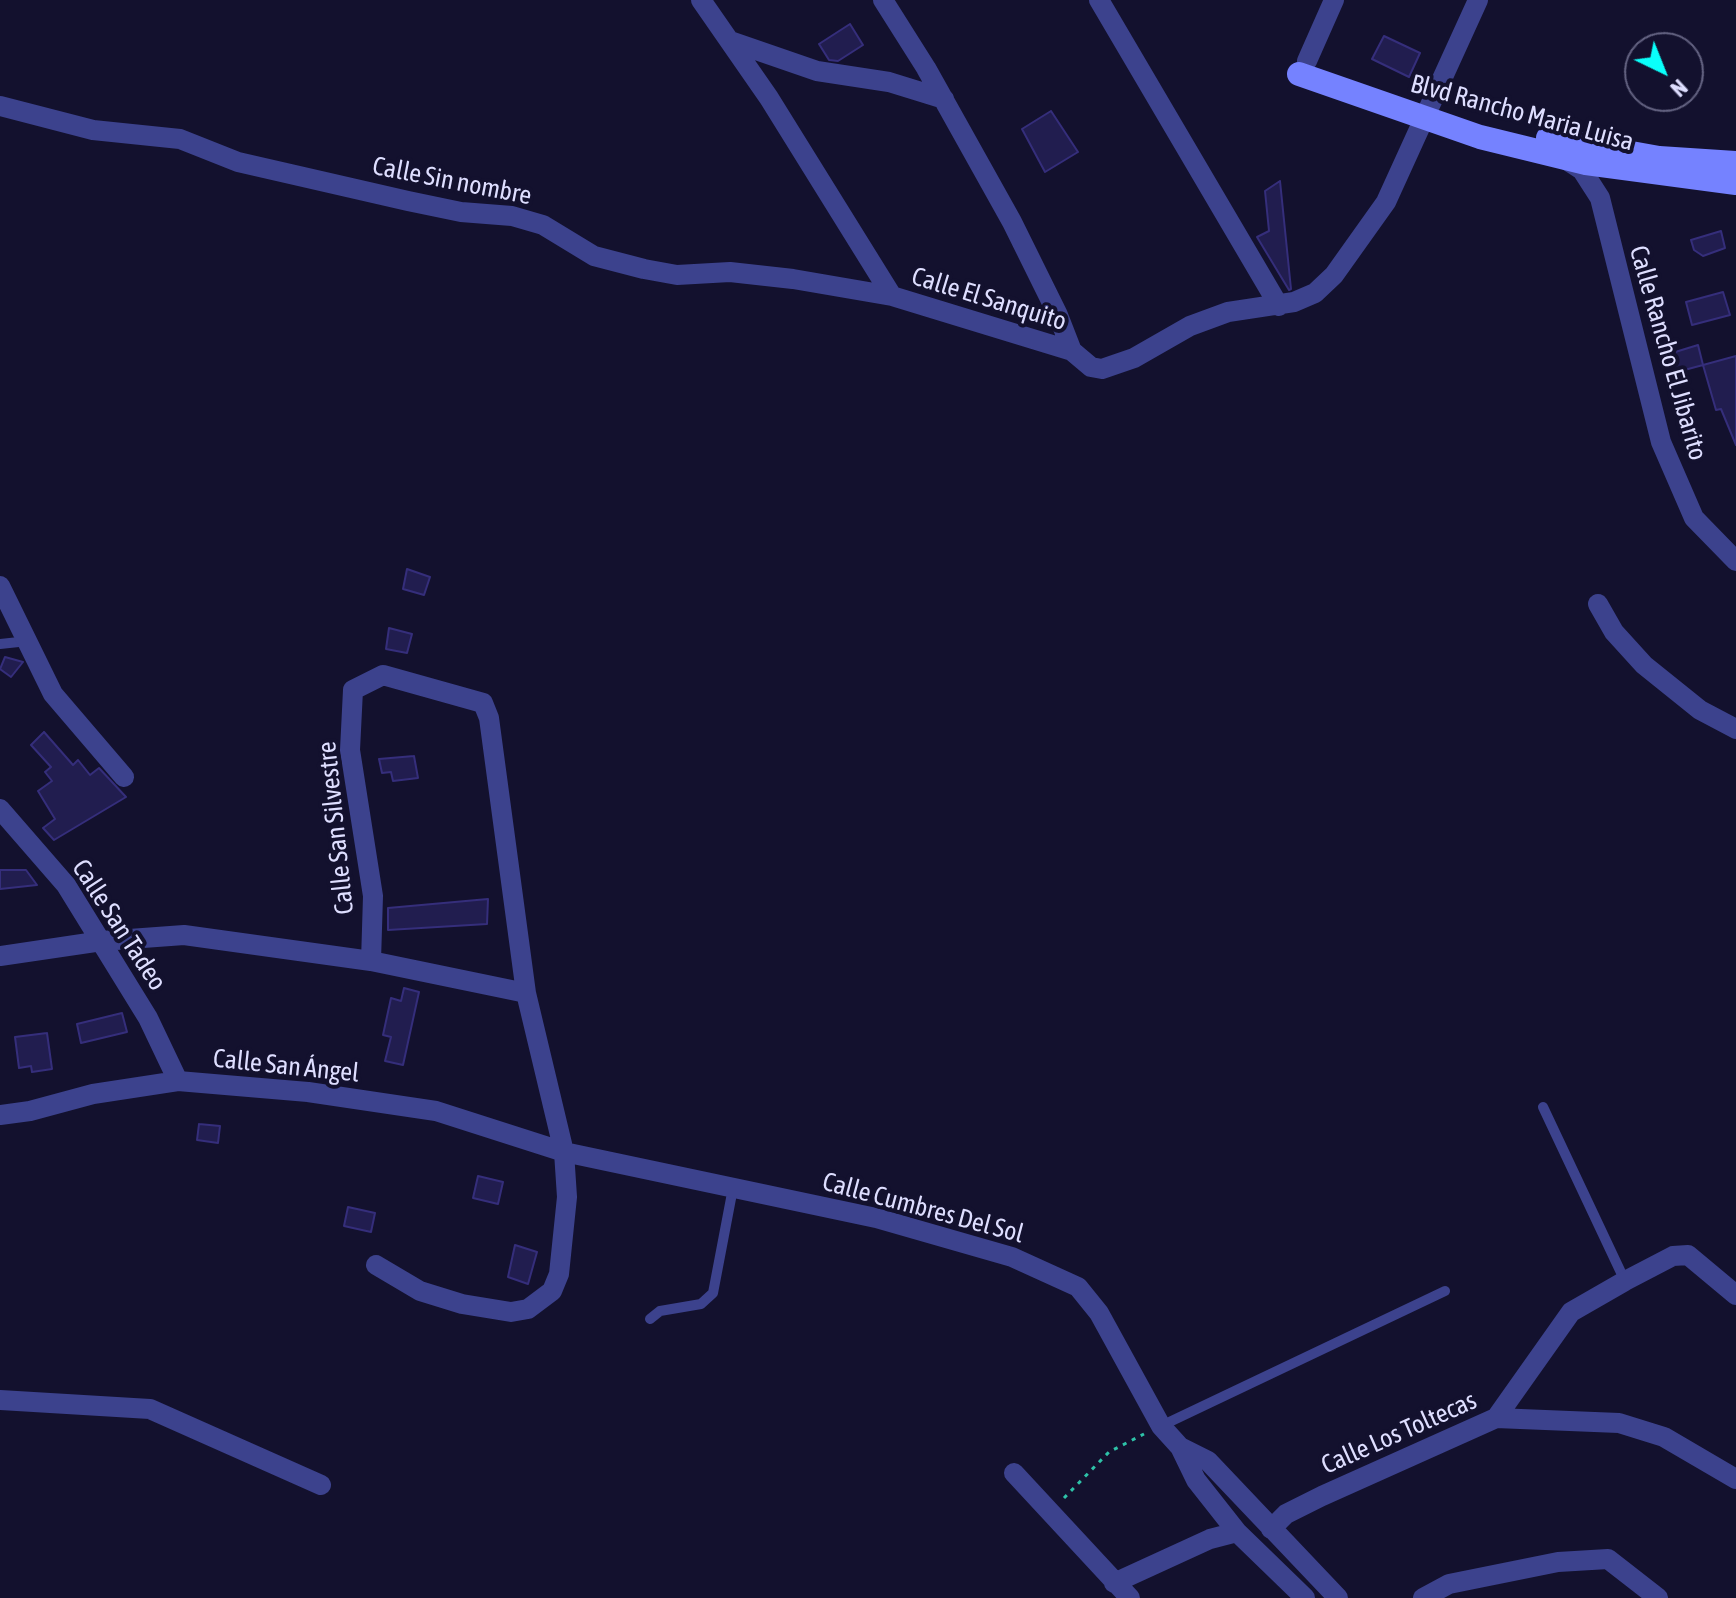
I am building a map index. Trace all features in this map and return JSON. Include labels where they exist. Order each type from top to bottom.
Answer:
[{"type":"street","points":[[701,0],[892,296]]},
{"type":"street","points":[[883,0],[944,99],[1012,222],[1058,315],[1072,351]]},
{"type":"street","points":[[1099,0],[1279,306]]},
{"type":"street","points":[[1303,68],[1334,0]]},
{"type":"street","name":"Calle El Sanquito","points":[[892,296],[1072,351],[1091,367],[1110,368],[1190,326],[1228,312],[1279,306],[1315,293],[1353,254],[1386,202],[1478,0]]},
{"type":"street","points":[[730,41],[817,71],[889,82],[944,99]]},
{"type":"street","name":"Blvd Rancho Maria Luisa","points":[[1303,68],[1427,112],[1480,137],[1649,174],[1736,183]]},
{"type":"street","name":"Calle Sin nombre","points":[[0,106],[93,130],[180,139],[238,162],[394,198],[461,212],[512,216],[543,225],[594,256],[644,269],[677,275],[730,272],[892,296]]},
{"type":"street","name":"Blvd Rancho Maria Luisa","points":[[1427,112],[1659,158],[1736,163]]},
{"type":"street","name":"Calle Rancho El Jibarito","points":[[1561,156],[1582,170],[1600,198],[1661,442],[1679,485],[1694,518],[1736,561]]},
{"type":"street","points":[[0,586],[53,694],[124,777]]},
{"type":"street","points":[[1598,604],[1614,632],[1644,665],[1700,710],[1736,729]]},
{"type":"street","name":"Calle San Silvestre","points":[[371,961],[373,896],[350,750],[353,690],[383,675],[483,703],[489,718],[526,993]]},
{"type":"street","name":"Calle San Tadeo","points":[[2,812],[66,885],[148,1018],[178,1081]]},
{"type":"street","points":[[0,956],[102,941],[184,935],[371,961],[526,993],[564,1152],[565,1239],[559,1274],[542,1302],[511,1312],[462,1304],[420,1291],[376,1265]]},
{"type":"street","name":"Calle San Ángel","points":[[0,1115],[30,1111],[93,1094],[178,1081],[308,1092],[436,1111],[564,1152]]},
{"type":"street","name":"Calle Cumbres Del Sol","points":[[564,1152],[876,1218],[1012,1257],[1053,1273],[1078,1287],[1099,1313],[1161,1426],[1180,1447],[1196,1480],[1237,1532],[1305,1598]]},
{"type":"street","points":[[1496,1418],[1571,1312],[1673,1256],[1688,1255],[1736,1295]]},
{"type":"street","points":[[0,1400],[150,1409],[321,1485]]},
{"type":"street","name":"Calle Los Toltecas","points":[[1271,1529],[1286,1514],[1322,1496],[1496,1418],[1619,1423],[1664,1437],[1736,1479]]},
{"type":"street","name":"Calle Cumbres Del Sol","points":[[1180,1447],[1208,1461],[1338,1598]]},
{"type":"street","points":[[1014,1473],[1130,1598]]},
{"type":"street","points":[[1114,1583],[1210,1539],[1237,1532]]},
{"type":"street","points":[[1423,1598],[1449,1584],[1558,1562],[1608,1559],[1658,1598]]},
{"type":"lane","points":[[0,644],[28,641]]},
{"type":"lane","points":[[1543,1107],[1625,1281]]},
{"type":"lane","points":[[650,1319],[660,1311],[701,1304],[713,1293],[733,1188]]},
{"type":"lane","points":[[1161,1426],[1445,1291]]},
{"type":"path","points":[[1050,1512],[1109,1452],[1161,1426]]},
{"type":"building","points":[[850,24],[863,45],[838,61],[829,60],[819,44]]},
{"type":"building","points":[[1384,36],[1420,53],[1409,77],[1372,59]]},
{"type":"building","points":[[1051,111],[1078,152],[1045,172],[1022,129]]},
{"type":"building","points":[[1280,181],[1289,290],[1257,237],[1269,231],[1265,191]]},
{"type":"building","points":[[1721,231],[1725,248],[1703,256],[1694,250],[1691,240]]},
{"type":"building","points":[[1723,292],[1730,315],[1692,325],[1686,302]]},
{"type":"building","points":[[1698,345],[1703,365],[1677,372],[1672,353]]},
{"type":"building","points":[[1736,356],[1736,445],[1721,409],[1716,410],[1703,365]]},
{"type":"building","points":[[407,569],[430,577],[424,595],[403,589]]},
{"type":"building","points":[[389,628],[412,634],[407,653],[386,649]]},
{"type":"building","points":[[5,657],[23,662],[11,677],[0,669]]},
{"type":"building","points":[[44,732],[73,765],[78,760],[90,775],[99,768],[126,797],[54,840],[43,828],[55,819],[38,791],[52,781],[45,772],[51,767],[31,745]]},
{"type":"building","points":[[414,756],[418,778],[393,781],[391,772],[382,773],[379,759]]},
{"type":"building","points":[[0,870],[26,870],[37,885],[0,889]]},
{"type":"building","points":[[488,899],[487,924],[388,930],[388,908]]},
{"type":"building","points":[[404,988],[419,992],[403,1065],[385,1061],[391,1037],[383,1035],[391,998],[401,1001]]},
{"type":"building","points":[[122,1013],[127,1032],[81,1043],[77,1024]]},
{"type":"building","points":[[47,1033],[52,1069],[32,1072],[31,1066],[19,1068],[15,1037]]},
{"type":"building","points":[[199,1124],[220,1126],[218,1143],[197,1140]]},
{"type":"building","points":[[478,1176],[503,1182],[498,1204],[473,1198]]},
{"type":"building","points":[[348,1207],[375,1213],[371,1232],[344,1226]]},
{"type":"building","points":[[515,1245],[537,1252],[528,1284],[508,1277]]}]
